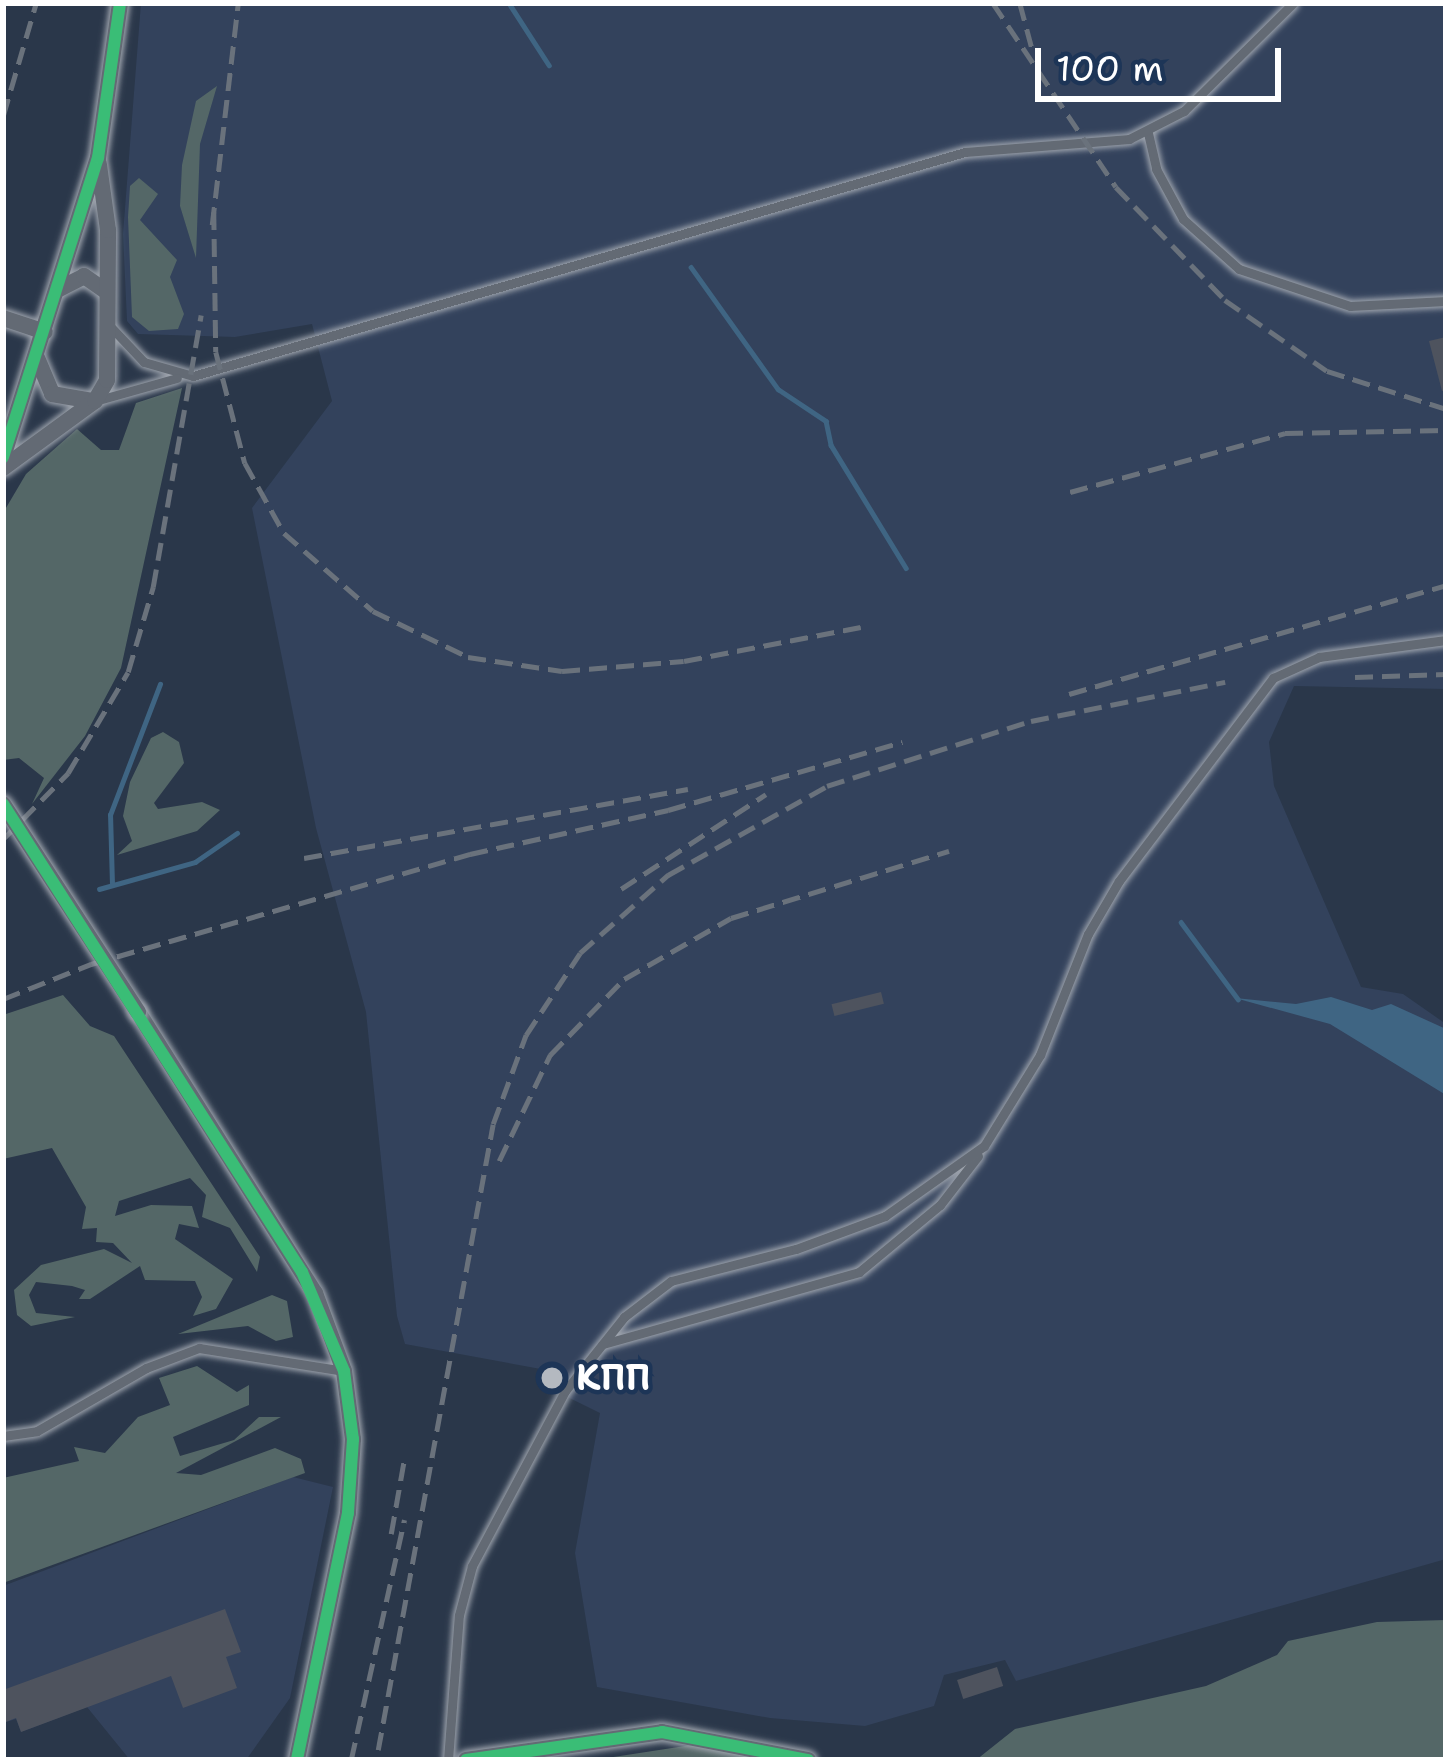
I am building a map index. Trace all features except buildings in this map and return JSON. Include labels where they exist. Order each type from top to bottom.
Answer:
[{"type":"street","points":[[3,457],[98,158],[120,3]]},
{"type":"street","points":[[3,468],[95,401],[109,368],[98,158]]},
{"type":"street","points":[[59,290],[88,276],[107,292]]},
{"type":"street","points":[[3,318],[44,332]]},
{"type":"street","points":[[37,358],[52,394],[95,401]]},
{"type":"street","points":[[3,804],[315,1293],[344,1371],[353,1439],[348,1513],[297,1760]]},
{"type":"street","points":[[466,1760],[662,1732],[808,1760]]},
{"type":"lane","points":[[95,401],[182,376],[218,371],[965,152],[1085,148],[1148,133],[1184,112],[1293,3]]},
{"type":"lane","points":[[1148,133],[1162,184],[1183,219],[1239,269],[1350,306],[1446,301]]},
{"type":"lane","points":[[110,325],[134,355],[182,376]]},
{"type":"lane","points":[[601,1344],[805,1290],[887,1254],[940,1205],[984,1146],[1040,1055],[1088,934],[1119,881],[1273,678],[1319,657],[1446,640]]},
{"type":"lane","points":[[448,1760],[459,1615],[472,1566],[565,1391],[601,1344],[671,1281],[858,1228],[917,1197],[984,1146]]},
{"type":"lane","points":[[3,1436],[37,1431],[146,1367],[199,1348],[344,1371]]},
{"type":"shaded area","points":[[141,3],[1446,3],[1446,689],[1294,686],[1269,742],[1274,786],[1361,987],[1403,994],[1446,1024],[1446,1559],[1016,1681],[1005,1660],[944,1675],[934,1706],[865,1726],[770,1718],[597,1687],[575,1553],[600,1413],[539,1383],[546,1370],[405,1344],[397,1316],[366,1012],[316,828],[252,508],[332,401],[312,324],[235,337],[138,334],[127,321],[123,234]]},
{"type":"shaded area","points":[[217,86],[200,144],[196,258],[180,206],[182,165],[196,101]]},
{"type":"shaded area","points":[[139,178],[158,194],[140,220],[177,260],[170,277],[184,314],[178,329],[149,331],[132,317],[128,217],[130,186]]},
{"type":"shaded area","points":[[182,388],[121,668],[85,736],[32,804],[44,778],[19,758],[3,760],[3,513],[26,474],[77,429],[101,450],[119,450],[136,403]]},
{"type":"shaded area","points":[[163,732],[179,742],[184,763],[154,803],[158,809],[202,802],[220,810],[197,831],[117,855],[132,841],[123,816],[130,782],[151,738]]},
{"type":"shaded area","points":[[63,995],[90,1026],[114,1036],[260,1257],[257,1272],[230,1228],[202,1217],[206,1195],[190,1178],[119,1201],[115,1216],[151,1205],[192,1206],[199,1228],[179,1224],[175,1239],[233,1279],[216,1309],[193,1316],[202,1297],[195,1281],[145,1280],[140,1266],[90,1299],[79,1299],[85,1290],[36,1282],[29,1295],[36,1313],[75,1317],[31,1326],[17,1315],[14,1290],[41,1265],[104,1249],[132,1263],[113,1243],[96,1242],[97,1228],[82,1229],[86,1207],[52,1148],[3,1159],[3,1015]]},
{"type":"shaded area","points":[[1331,997],[1372,1010],[1391,1004],[1446,1029],[1446,1095],[1330,1024],[1235,998],[1296,1004]]},
{"type":"shaded area","points":[[272,1295],[287,1301],[293,1337],[276,1341],[248,1326],[178,1334]]},
{"type":"shaded area","points":[[197,1366],[237,1392],[249,1385],[249,1405],[173,1437],[180,1456],[234,1440],[259,1417],[281,1417],[176,1473],[201,1475],[275,1448],[301,1459],[305,1473],[3,1583],[3,1478],[79,1461],[74,1447],[105,1453],[138,1417],[170,1405],[159,1378]]},
{"type":"shaded area","points":[[293,1477],[333,1487],[290,1698],[246,1760],[130,1760],[87,1707],[21,1732],[16,1719],[3,1723],[3,1586]]},
{"type":"shaded area","points":[[1446,1620],[1446,1760],[976,1760],[1015,1729],[1206,1686],[1277,1655],[1288,1641],[1377,1622]]},
{"type":"shaded area","points":[[698,1744],[766,1760],[594,1760]]},
{"type":"waterway","points":[[509,3],[549,65]]},
{"type":"waterway","points":[[691,267],[778,389],[826,421],[831,445],[906,568]]},
{"type":"waterway","points":[[112,885],[110,815],[160,684]]},
{"type":"waterway","points":[[99,889],[195,862],[237,833]]},
{"type":"waterway","points":[[1181,922],[1238,999]]},
{"type":"railway","points":[[3,116],[36,3]]},
{"type":"railway","points":[[212,225],[238,3]]},
{"type":"railway","points":[[993,3],[1116,187],[1225,300],[1327,371],[1446,409]]},
{"type":"railway","points":[[1020,3],[1033,52]]},
{"type":"railway","points":[[214,212],[216,352],[245,463],[284,533],[373,611],[468,657],[562,671],[684,661],[861,627]]},
{"type":"railway","points":[[3,839],[68,773],[128,672],[153,587],[201,315]]},
{"type":"railway","points":[[1070,492],[1285,433],[1446,430]]},
{"type":"railway","points":[[1069,694],[1446,585]]},
{"type":"railway","points":[[1355,677],[1446,674]]},
{"type":"railway","points":[[378,1750],[493,1124],[526,1035],[580,953],[668,875],[827,786],[1031,721],[1225,682]]},
{"type":"railway","points":[[3,999],[91,964],[470,854],[668,810],[902,742]]},
{"type":"railway","points":[[304,858],[688,789]]},
{"type":"railway","points":[[621,889],[766,794]]},
{"type":"railway","points":[[499,1161],[550,1055],[624,979],[731,918],[949,851]]},
{"type":"railway","points":[[391,1534],[404,1460]]},
{"type":"railway","points":[[351,1760],[404,1520]]},
{"type":"cycle path","points":[[3,457],[98,158],[120,3]]},
{"type":"cycle path","points":[[3,804],[302,1272],[344,1371],[353,1439],[348,1513],[297,1760]]},
{"type":"cycle path","points":[[466,1760],[662,1732],[808,1760]]},
{"type":"place","name":"КПП","points":[[552,1378]]}]
